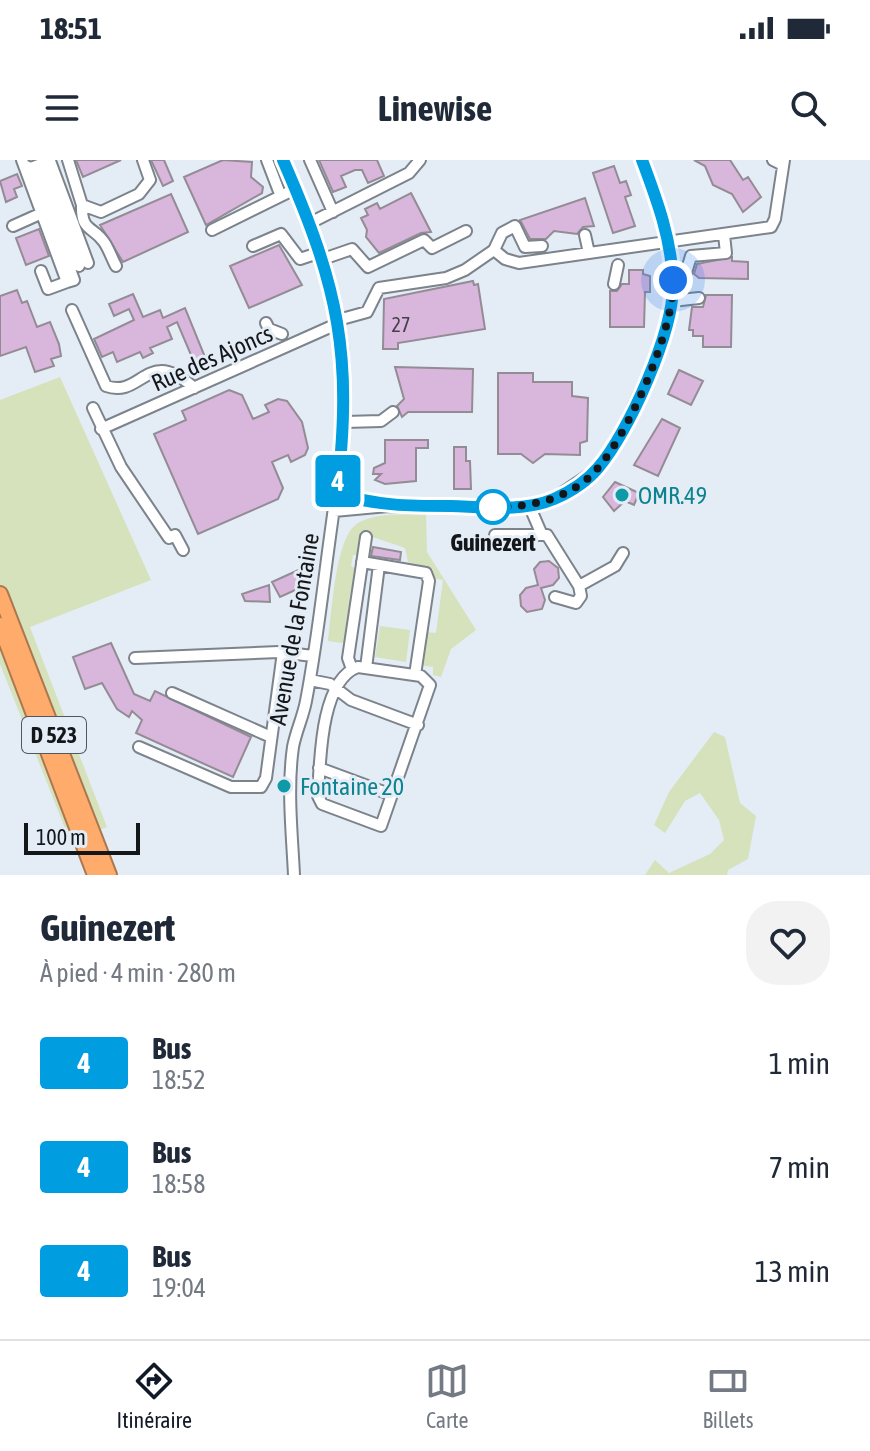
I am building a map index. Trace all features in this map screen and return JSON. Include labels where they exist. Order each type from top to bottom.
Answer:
[{"type":"highway","name":"D 523","points":[[0,594],[109,875]]},
{"type":"highway","name":"D 523","points":[[0,625],[95,875]]},
{"type":"street","points":[[68,160],[89,232],[103,239],[116,266]]},
{"type":"street","points":[[82,205],[101,212],[139,194],[151,177],[143,160]]},
{"type":"street","points":[[267,160],[280,194]]},
{"type":"street","name":"Avenue de la Fontaine","points":[[283,160],[322,255],[338,322],[345,422],[310,680],[291,769],[294,875]]},
{"type":"street","points":[[310,160],[333,212]]},
{"type":"street","points":[[334,511],[388,506],[529,505],[569,491],[586,480],[608,456],[658,355],[672,301],[669,243],[642,160]]},
{"type":"street","points":[[30,164],[50,161],[84,264]]},
{"type":"street","points":[[310,223],[409,173],[416,162]]},
{"type":"street","points":[[546,259],[542,244],[525,247],[515,226],[502,233],[494,250],[514,262],[546,259],[669,243],[771,227],[775,219],[780,162]]},
{"type":"street","points":[[30,164],[42,213],[67,282]]},
{"type":"street","points":[[30,164],[74,280],[48,289],[41,271]]},
{"type":"street","points":[[212,230],[295,189]]},
{"type":"street","points":[[13,226],[42,213]]},
{"type":"street","points":[[253,246],[285,234],[300,259],[352,249],[368,267],[424,240],[432,248],[466,231]]},
{"type":"street","points":[[585,235],[589,253]]},
{"type":"street","points":[[673,280],[685,276],[691,256],[726,253],[724,235]]},
{"type":"street","name":"Rue des Ajoncs","points":[[101,429],[338,322],[367,312],[379,288],[446,278],[494,250]]},
{"type":"street","points":[[614,284],[618,265]]},
{"type":"street","points":[[672,301],[699,298]]},
{"type":"street","points":[[72,310],[106,386],[118,388],[168,369],[177,372],[194,388]]},
{"type":"street","points":[[266,323],[269,329],[283,332],[287,346]]},
{"type":"street","points":[[93,408],[127,477],[161,521],[169,538],[175,535],[183,550]]},
{"type":"street","points":[[345,422],[381,421],[393,412]]},
{"type":"street","points":[[337,493],[388,506]]},
{"type":"street","points":[[529,505],[542,535]]},
{"type":"street","points":[[495,535],[547,535],[579,586],[581,596],[576,603],[555,597]]},
{"type":"street","points":[[352,669],[348,658],[366,537]]},
{"type":"street","points":[[579,586],[615,566],[623,553]]},
{"type":"street","points":[[362,562],[423,572],[428,577],[415,675]]},
{"type":"street","points":[[366,668],[379,565]]},
{"type":"street","points":[[135,658],[283,652],[313,656]]},
{"type":"street","points":[[139,747],[231,787],[245,790],[261,787],[266,778],[283,652]]},
{"type":"street","points":[[352,669],[415,675],[425,678],[430,685],[381,826],[320,801],[323,722],[352,669]]},
{"type":"street","points":[[310,680],[324,682],[351,700],[418,725]]},
{"type":"street","points":[[172,693],[271,737]]},
{"type":"street","points":[[319,768],[392,795]]},
{"type":"green space","points":[[60,377],[151,580],[30,627],[107,827],[70,841],[0,664],[0,400]]},
{"type":"green space","points":[[426,514],[427,552],[476,630],[451,649],[441,677],[433,675],[433,667],[419,665],[425,632],[436,633],[443,580],[432,578],[433,569],[408,562],[405,548],[367,535],[360,555],[353,555],[351,566],[356,569],[349,599],[353,600],[347,640],[342,643],[328,641],[339,559],[350,531],[358,523],[374,517]]},
{"type":"green space","points":[[380,626],[410,630],[406,662],[375,657]]},
{"type":"green space","points":[[714,732],[725,737],[740,803],[756,816],[748,859],[728,870],[727,875],[645,875],[655,860],[669,873],[710,854],[724,840],[719,820],[700,793],[685,801],[665,833],[654,825],[669,792]]},
{"type":"building","points":[[76,160],[121,160],[83,177]]},
{"type":"building","points":[[151,160],[164,160],[173,181],[163,186]]},
{"type":"building","points":[[223,160],[252,162],[251,177],[263,187],[262,193],[206,225],[184,177]]},
{"type":"building","points":[[319,160],[377,160],[384,176],[368,183],[362,170],[355,170],[341,176],[346,187],[333,192]]},
{"type":"building","points":[[694,160],[730,160],[743,180],[748,177],[761,197],[743,212],[732,194],[713,185],[705,166]]},
{"type":"building","points":[[614,166],[620,183],[626,181],[631,195],[625,197],[635,226],[613,233],[593,173]]},
{"type":"building","points":[[17,174],[22,186],[14,189],[17,197],[6,202],[0,181]]},
{"type":"building","points":[[411,193],[431,232],[421,233],[379,253],[366,237],[367,230],[361,218],[368,215],[365,209],[377,203],[380,209]]},
{"type":"building","points":[[171,194],[188,232],[123,262],[100,225]]},
{"type":"building","points":[[585,198],[594,226],[583,227],[577,234],[554,231],[546,239],[530,239],[520,220]]},
{"type":"building","points":[[39,229],[49,256],[26,265],[16,238]]},
{"type":"building","points":[[279,245],[302,285],[249,308],[230,266]]},
{"type":"building","points":[[732,257],[732,261],[748,262],[748,279],[699,278],[694,274],[697,264]]},
{"type":"building","points":[[629,270],[643,270],[643,274],[650,276],[650,292],[645,292],[644,327],[610,327],[610,291],[617,291],[622,284],[629,284]]},
{"type":"building","points":[[473,281],[474,285],[478,284],[485,329],[398,343],[398,349],[383,349],[384,299]]},
{"type":"building","points":[[17,290],[22,303],[27,301],[37,327],[50,322],[61,356],[51,359],[54,366],[35,372],[26,347],[0,356],[0,296]]},
{"type":"building","points":[[133,294],[143,317],[160,310],[163,318],[185,308],[205,357],[194,362],[177,322],[167,327],[172,339],[150,348],[153,353],[143,358],[140,352],[117,362],[113,352],[102,357],[94,339],[134,320],[129,309],[114,316],[109,304]]},
{"type":"building","points":[[706,295],[732,295],[731,347],[703,347],[703,336],[693,336],[693,330],[689,330],[692,307],[703,307]]},
{"type":"building","points":[[395,367],[473,369],[472,412],[408,412],[402,417],[397,406],[404,399]]},
{"type":"building","points":[[679,370],[703,381],[691,405],[668,394]]},
{"type":"building","points":[[498,373],[533,373],[533,382],[572,382],[572,396],[588,398],[587,441],[580,443],[580,455],[545,454],[533,463],[521,454],[498,454]]},
{"type":"building","points":[[229,390],[242,395],[253,419],[269,412],[265,405],[278,399],[287,401],[302,422],[308,448],[305,455],[291,462],[288,455],[272,462],[283,488],[278,499],[198,534],[154,434],[186,420],[182,411]]},
{"type":"building","points":[[662,419],[680,428],[658,476],[634,465]]},
{"type":"building","points":[[385,440],[428,440],[428,448],[416,448],[416,481],[385,484],[375,480],[381,474],[373,474],[374,468],[385,463]]},
{"type":"building","points":[[454,447],[466,447],[471,489],[454,489]]},
{"type":"building","name":"OMR.49","points":[[615,482],[639,493],[634,505],[625,501],[614,511],[603,497]]},
{"type":"building","points":[[373,547],[401,552],[400,560],[371,556]]},
{"type":"building","points":[[549,561],[558,568],[559,578],[553,585],[541,588],[545,600],[542,609],[527,612],[521,606],[520,595],[526,588],[538,585],[534,569],[540,562]]},
{"type":"building","points":[[305,567],[302,587],[280,597],[272,582]]},
{"type":"building","points":[[269,585],[270,602],[245,601],[242,594]]},
{"type":"building","points":[[111,643],[134,694],[150,701],[155,691],[251,737],[233,777],[136,733],[142,720],[132,711],[129,717],[117,709],[102,683],[85,689],[73,657]]},
{"type":"bus line","name":"4","points":[[283,160],[318,244],[339,323],[345,422],[337,493],[388,506],[500,507],[521,507],[553,499],[586,480],[617,441],[658,355],[666,335],[672,301],[672,263],[669,243],[642,160]]},
{"type":"place","name":"OMR.49","points":[[622,495]]},
{"type":"place","name":"Guinezert","points":[[493,507]]},
{"type":"place","name":"Fontaine 20","points":[[284,786]]},
{"type":"route","points":[[493,507],[521,507],[553,499],[586,480],[608,456],[666,335],[673,280]]}]
